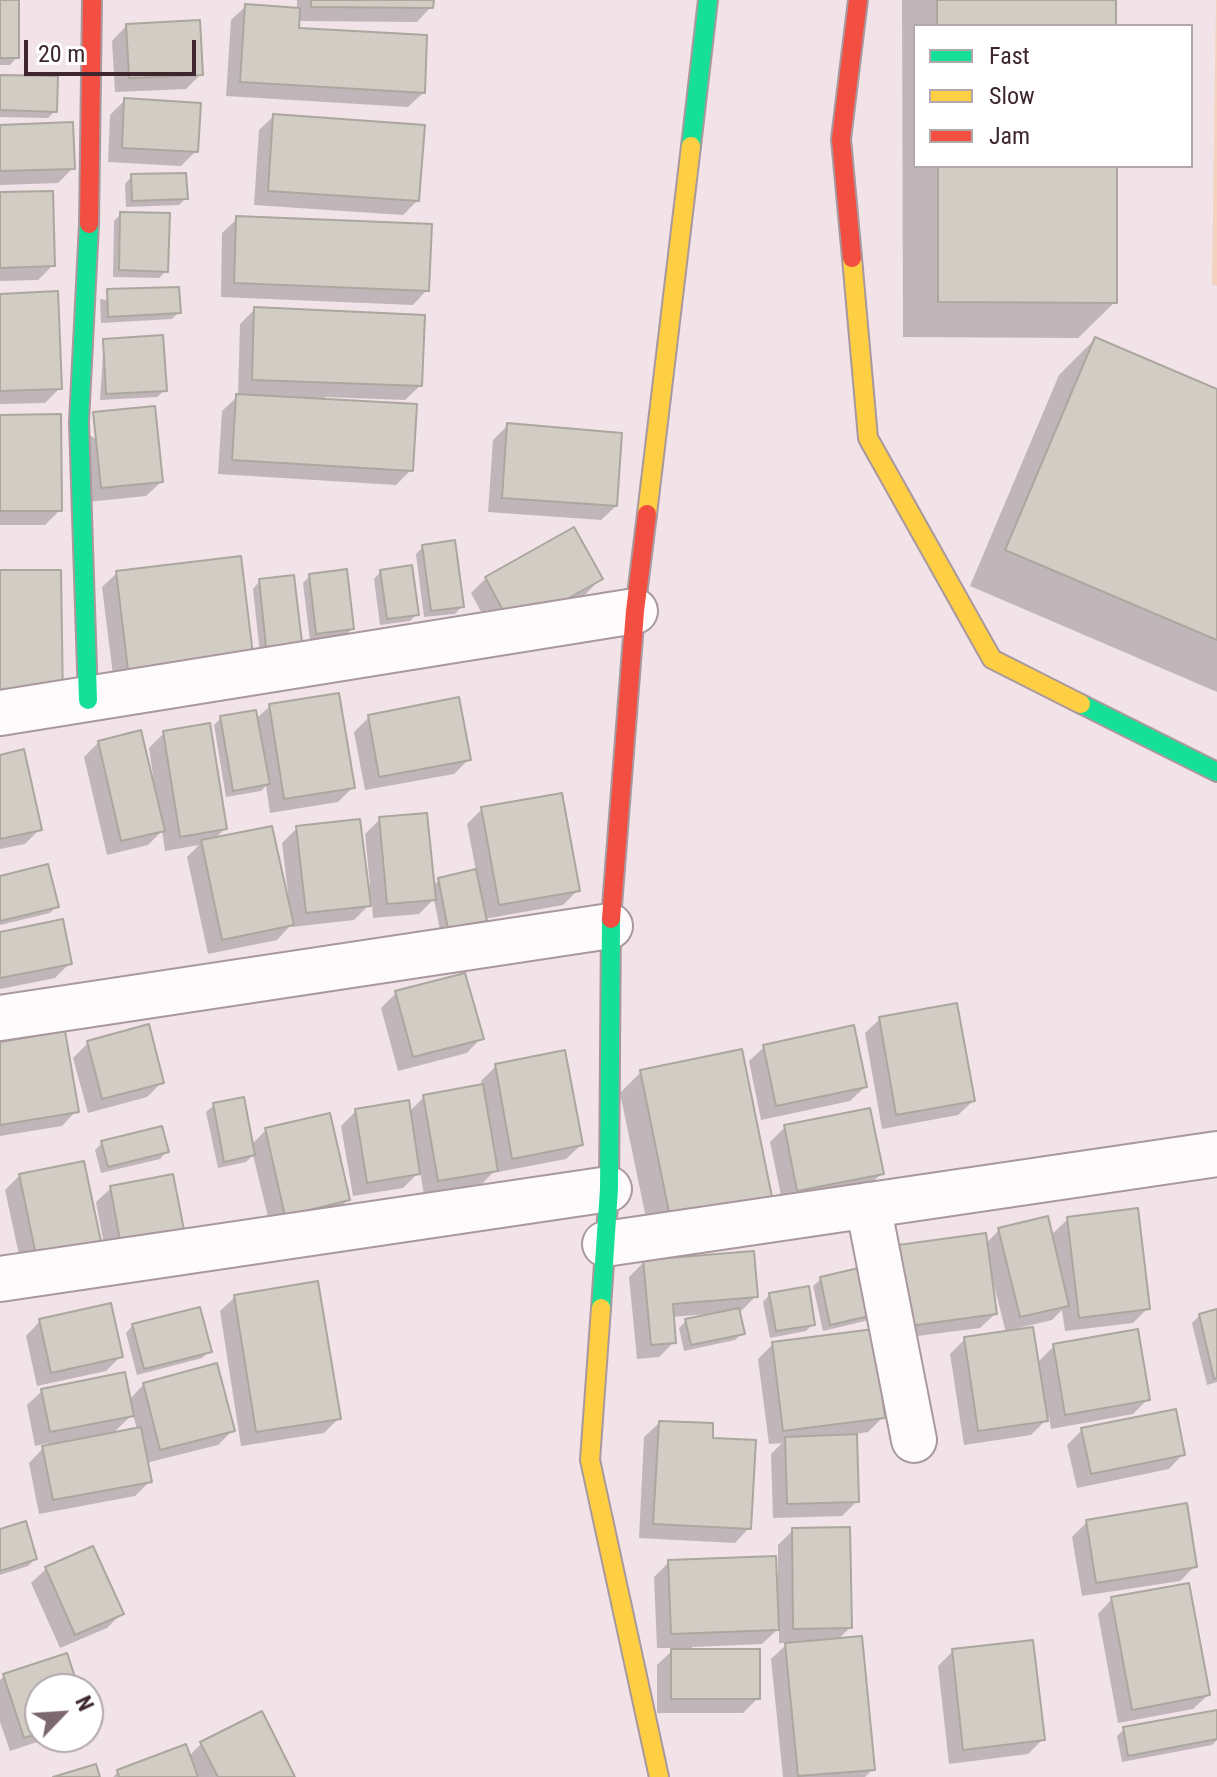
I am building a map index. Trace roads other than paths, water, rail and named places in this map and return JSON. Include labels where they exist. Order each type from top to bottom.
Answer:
[{"type":"street","points":[[88,700],[79,422],[91,192],[92,0]]},
{"type":"street","points":[[659,1777],[590,1460],[609,1189],[610,926],[635,611],[708,0]]},
{"type":"street","points":[[858,0],[841,139],[868,438],[992,659],[1217,772]]},
{"type":"street","points":[[0,713],[635,611]]},
{"type":"street","points":[[0,1018],[610,926]]},
{"type":"street","points":[[605,1244],[1217,1154]]},
{"type":"street","points":[[0,1279],[609,1189]]},
{"type":"street","points":[[868,1205],[914,1440]]}]
